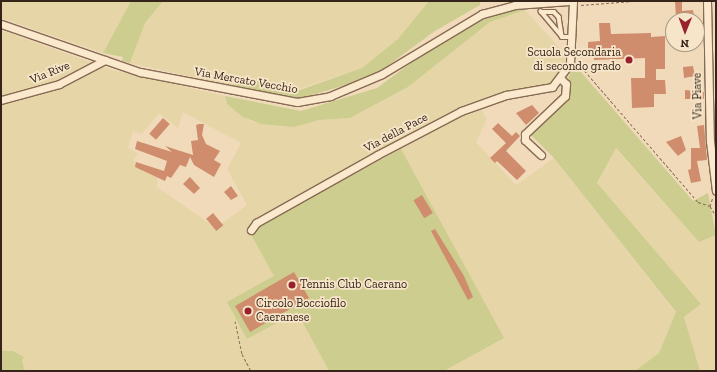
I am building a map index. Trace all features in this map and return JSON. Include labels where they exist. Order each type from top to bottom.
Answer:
[{"type":"street","name":"Via Mercato Vecchio","points":[[1,24],[140,72],[278,100],[310,101],[330,96],[382,74],[482,14],[515,5],[569,1]]},
{"type":"street","name":"Via Piave","points":[[707,1],[716,189]]},
{"type":"street","points":[[541,155],[525,140],[525,134],[565,96],[566,84],[561,79],[572,56],[575,3]]},
{"type":"street","points":[[708,24],[716,23]]},
{"type":"street","name":"Via Rive","points":[[1,100],[58,84],[105,60]]},
{"type":"street","name":"Via della Pace","points":[[251,230],[256,223],[363,162],[461,111],[506,94],[552,87],[561,79]]},
{"type":"lane","points":[[562,37],[559,17],[554,12],[541,12],[562,37],[572,38]]},
{"type":"path","points":[[575,3],[633,1]]},
{"type":"path","points":[[572,56],[698,202],[710,206],[716,216]]},
{"type":"path","points":[[236,321],[242,354],[251,371]]},
{"type":"shaded area","points":[[1,1],[131,1],[103,53],[1,18]]},
{"type":"shaded area","points":[[163,1],[429,1],[398,39],[362,68],[293,91],[268,82],[239,80],[233,86],[130,63],[145,23]]},
{"type":"shaded area","points":[[525,10],[574,64],[567,81],[538,92],[512,96],[482,110],[487,119],[476,142],[516,185],[554,158],[676,313],[659,353],[650,361],[635,371],[444,371],[504,338],[274,276],[247,338],[297,312],[329,371],[25,371],[22,361],[24,357],[13,351],[1,351],[1,30],[112,70],[225,96],[227,104],[252,122],[294,127],[319,120],[350,118],[408,87],[490,22]],"holes":[[[183,112],[241,143],[227,169],[247,205],[216,228],[157,187],[158,172],[133,161],[138,153],[128,148],[133,131],[142,134],[159,113],[178,128]]]},
{"type":"shaded area","points":[[615,148],[699,242],[716,235],[716,371],[700,371],[684,317],[701,304],[597,184]]},
{"type":"green space","points":[[131,1],[163,1],[145,23],[130,63],[122,61],[123,57],[103,53]]},
{"type":"green space","points":[[429,1],[480,1],[480,5],[435,31],[372,77],[299,99],[233,86],[246,78],[300,90],[362,68],[398,39]]},
{"type":"green space","points":[[523,7],[525,10],[490,22],[408,87],[350,118],[319,120],[294,127],[261,124],[243,117],[227,104],[225,96],[301,111],[377,88],[441,41],[475,21],[496,11]]},
{"type":"green space","points":[[574,64],[693,201],[708,193],[716,235],[699,242],[616,148],[597,183],[701,304],[684,317],[700,371],[635,371],[659,353],[676,312],[554,158],[529,133],[571,93],[567,81]]},
{"type":"green space","points":[[401,149],[504,338],[444,371],[329,371],[297,312],[247,339],[227,302],[274,276],[249,231]]},
{"type":"green space","points":[[1,351],[13,351],[24,357],[22,361],[25,371],[1,371]]},
{"type":"building","points":[[675,1],[682,1],[682,11],[693,10],[693,12],[676,12]]},
{"type":"building","points":[[599,23],[610,23],[611,34],[651,33],[651,37],[665,36],[665,69],[656,69],[656,80],[665,80],[666,94],[654,94],[654,107],[632,108],[631,78],[645,78],[645,58],[594,60],[594,53],[588,54],[588,42],[600,41]]},
{"type":"building","points":[[693,66],[695,76],[684,78],[683,67]]},
{"type":"building","points":[[685,90],[704,92],[704,99],[685,99]]},
{"type":"building","points":[[532,105],[539,113],[526,125],[516,113]]},
{"type":"building","points":[[163,118],[170,124],[156,140],[149,134]]},
{"type":"building","points":[[498,123],[512,136],[516,132],[520,136],[506,151],[526,171],[517,180],[497,161],[495,163],[490,158],[506,143],[492,129]]},
{"type":"building","points":[[204,124],[202,135],[206,144],[220,151],[214,160],[221,164],[214,177],[194,165],[190,157],[186,167],[180,165],[171,178],[167,176],[165,181],[135,167],[136,162],[164,171],[167,161],[135,149],[137,141],[172,152],[165,146],[193,155],[191,141],[198,140],[196,125]]},
{"type":"building","points":[[704,125],[707,160],[697,161],[701,181],[691,183],[688,170],[691,169],[691,148],[700,148],[697,126]]},
{"type":"building","points":[[681,136],[686,150],[678,156],[666,142]]},
{"type":"building","points":[[190,177],[200,188],[194,194],[183,184]]},
{"type":"building","points":[[231,186],[238,196],[231,200],[224,192]]},
{"type":"building","points":[[422,195],[433,213],[424,218],[413,200]]},
{"type":"building","points":[[213,213],[223,225],[216,231],[206,219]]},
{"type":"building","points":[[435,229],[464,276],[473,297],[468,300],[431,231]]},
{"type":"building","points":[[294,272],[309,298],[250,332],[235,306]]},
{"type":"place","name":"Scuola Secondaria di secondo grado","points":[[629,60]]},
{"type":"place","name":"Tennis Club Caerano","points":[[292,285]]},
{"type":"place","name":"Circolo Bocciofilo Caeranese","points":[[248,311]]}]
